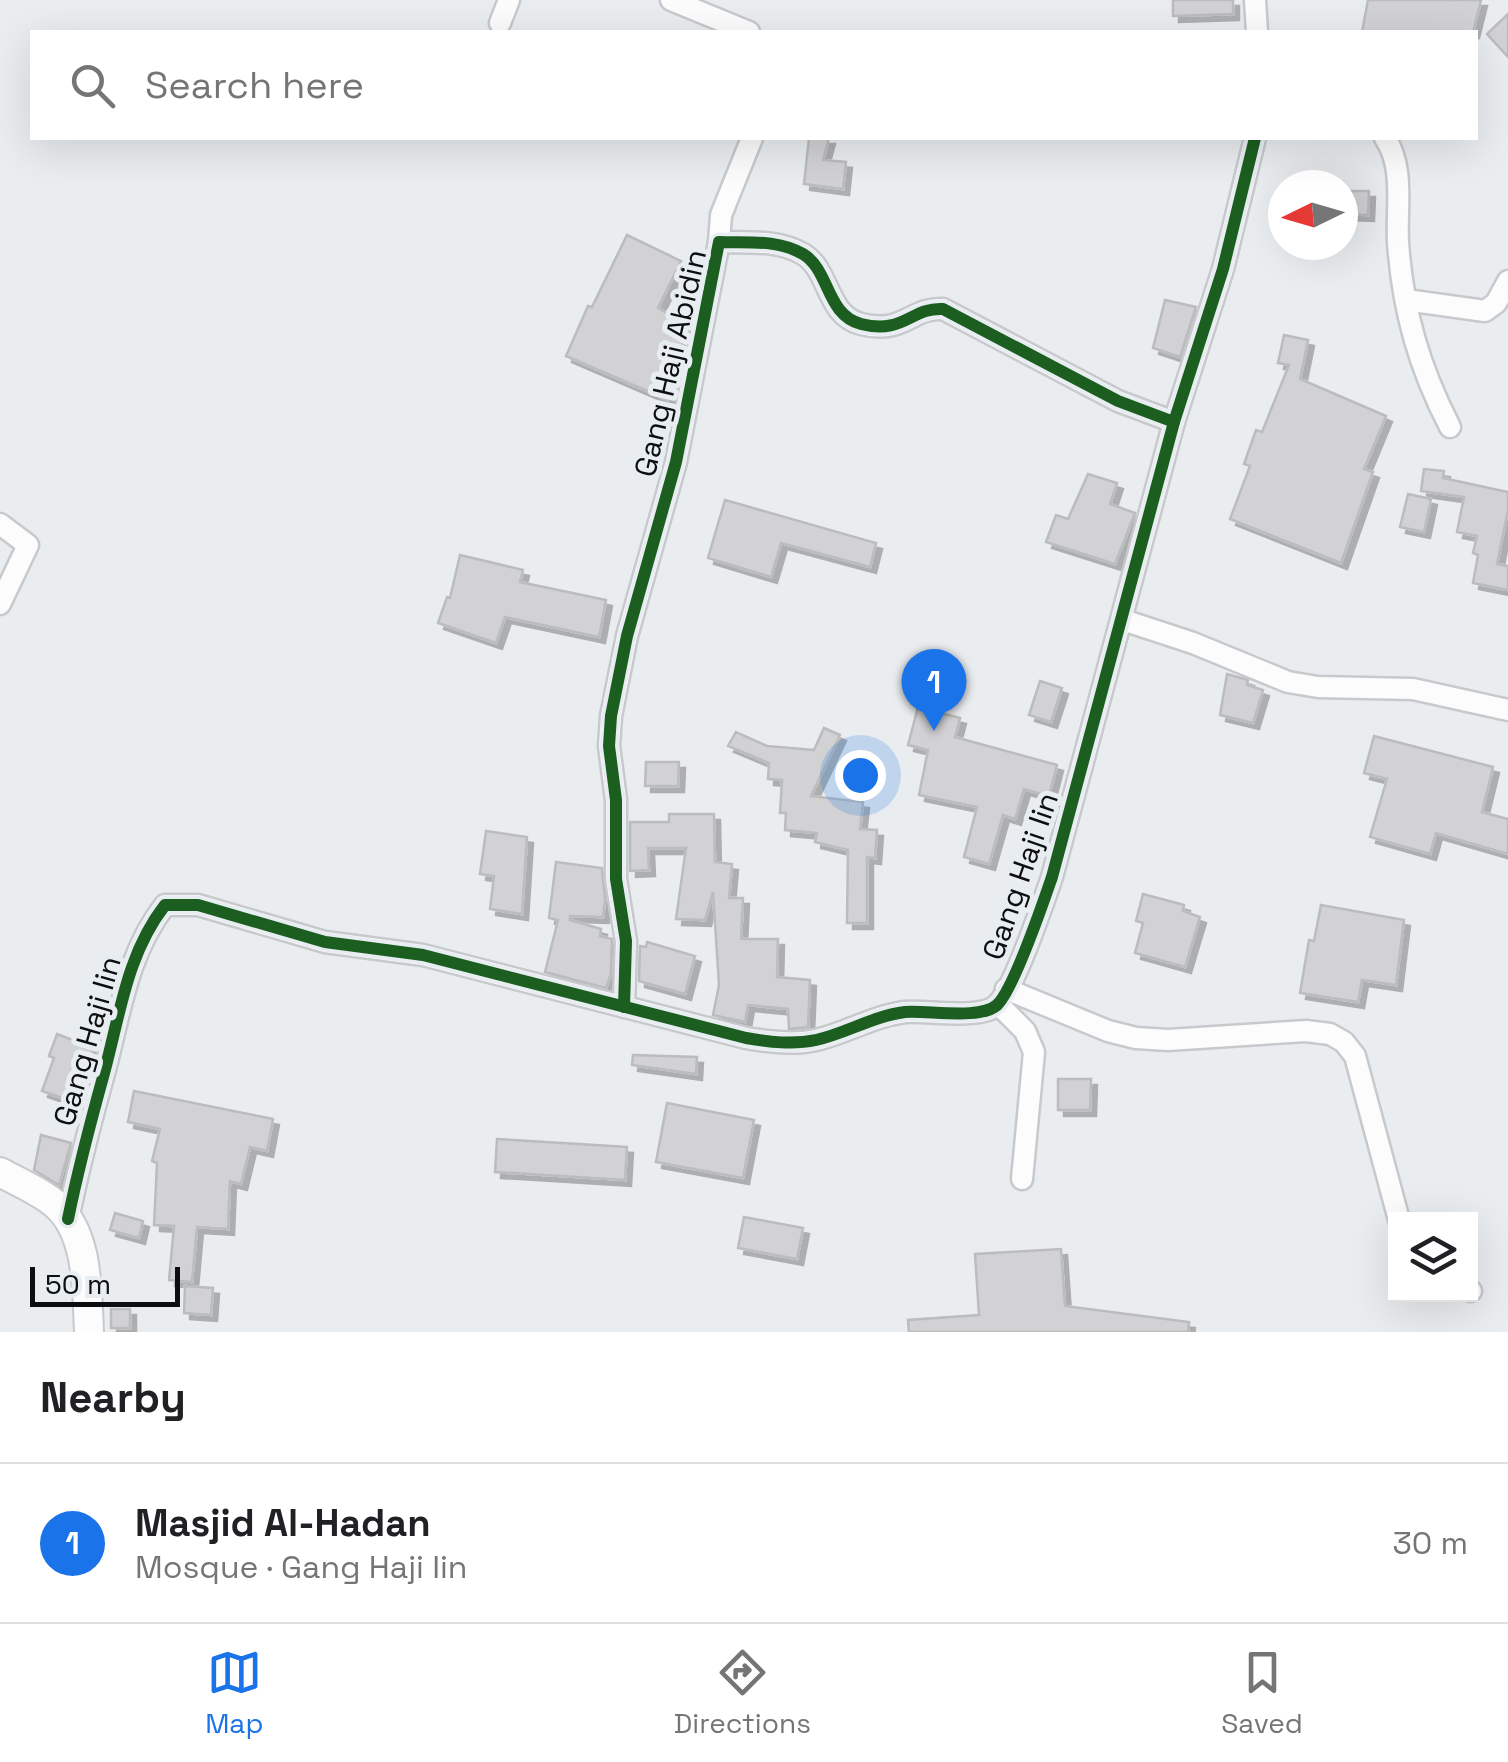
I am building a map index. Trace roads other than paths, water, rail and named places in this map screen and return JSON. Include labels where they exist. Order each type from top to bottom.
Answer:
[{"type":"street","points":[[500,22],[509,0]]},
{"type":"street","points":[[671,0],[744,30]]},
{"type":"street","points":[[1255,0],[1257,30]]},
{"type":"street","points":[[719,242],[721,215],[751,140]]},
{"type":"street","name":"Gang Haji Iin","points":[[68,1218],[129,972],[147,928],[166,904],[198,905],[325,942],[423,954],[774,1043],[812,1040],[906,1012],[986,1011],[1002,996],[1052,877],[1174,422],[1223,270],[1255,140]]},
{"type":"street","points":[[1387,140],[1396,165],[1398,242],[1417,354],[1450,427]]},
{"type":"street","name":"Gang Haji Abidin","points":[[624,1007],[626,942],[616,868],[611,716],[628,636],[676,462],[719,242],[750,241],[804,254],[816,266],[838,308],[858,324],[900,325],[924,310],[943,309],[1118,401],[1174,422]]},
{"type":"street","points":[[1406,300],[1485,312],[1496,304],[1508,281]]},
{"type":"street","points":[[0,524],[28,545],[0,604]]},
{"type":"street","points":[[1123,620],[1288,682],[1318,687],[1413,690],[1508,710]]},
{"type":"street","points":[[1002,996],[1034,1052],[1022,1180]]},
{"type":"street","points":[[1002,996],[1136,1038],[1168,1040],[1306,1031],[1330,1034],[1344,1042],[1355,1056],[1397,1212]]},
{"type":"street","points":[[0,1172],[54,1202],[68,1218],[84,1266],[89,1332]]},
{"type":"place","name":"Masjid Al-Hadan","points":[[934,731]]}]
